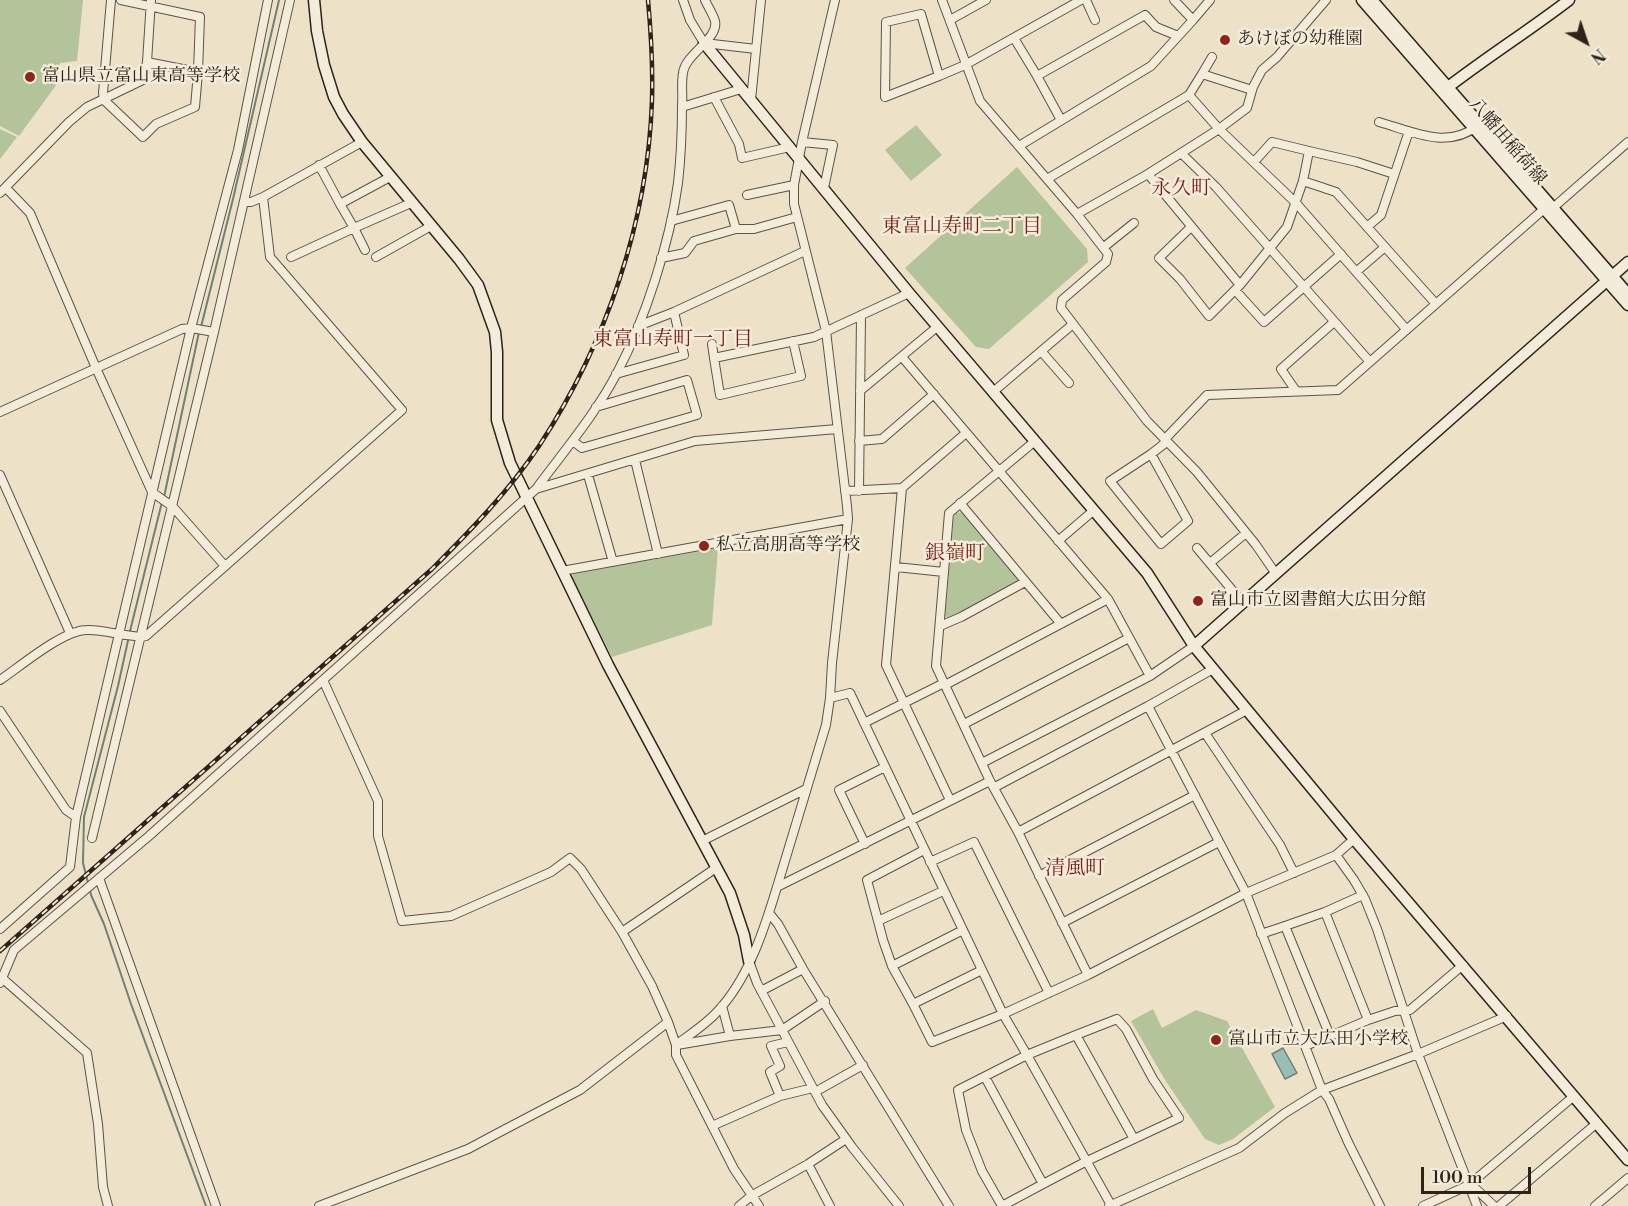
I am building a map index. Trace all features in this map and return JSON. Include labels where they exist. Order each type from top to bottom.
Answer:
[{"type":"street","points":[[111,0],[104,100],[143,137],[156,124],[195,107],[200,17],[151,3],[121,0]]},
{"type":"street","points":[[0,929],[70,867],[76,817],[151,506],[152,492],[191,328],[238,150],[268,0]]},
{"type":"street","points":[[92,838],[173,507],[290,0]]},
{"type":"street","points":[[314,0],[317,32],[324,65],[334,97],[343,114],[362,142],[478,285],[495,332],[496,420],[510,463],[532,493],[562,571],[608,665],[733,903],[749,961],[761,991],[814,1090],[846,1139],[899,1206]]},
{"type":"street","points":[[682,0],[690,20],[704,43],[937,327],[1157,587],[1194,646],[1354,839],[1628,1160]]},
{"type":"street","points":[[108,1206],[103,1187],[98,1124],[87,1053],[1,981],[14,950],[99,878],[532,493],[573,441],[616,374],[638,326],[661,258],[671,221],[681,152],[683,70],[695,50],[704,43],[715,28],[715,21],[705,0]]},
{"type":"street","points":[[751,100],[761,0]]},
{"type":"street","points":[[676,1045],[716,1013],[738,985],[769,913],[826,725],[848,519],[826,331],[794,204],[794,185],[835,0]]},
{"type":"street","points":[[942,0],[980,101],[1077,214],[1108,254],[1106,262],[1062,300],[1061,308],[1148,421],[1197,472],[1276,574]]},
{"type":"street","points":[[950,20],[986,0]]},
{"type":"street","points":[[939,76],[921,14],[886,22],[885,97],[939,76],[966,65],[1083,0],[1095,20]]},
{"type":"street","points":[[1174,0],[1193,20]]},
{"type":"street","points":[[1018,146],[1150,66],[1210,0]]},
{"type":"street","points":[[1077,214],[1148,174],[1219,129],[1247,108],[1252,90],[1262,70],[1277,57],[1326,0]]},
{"type":"street","name":"八幡田稲荷線","points":[[1362,0],[1445,89]]},
{"type":"street","name":"八幡田稲荷線","points":[[1372,0],[1477,126],[1610,277],[1628,294]]},
{"type":"street","points":[[1445,89],[1569,0]]},
{"type":"street","points":[[151,3],[147,62],[143,80],[87,107],[69,122],[3,191],[30,213],[152,492],[173,507],[225,566]]},
{"type":"street","points":[[1037,76],[1145,15],[1156,27],[1178,36]]},
{"type":"street","points":[[1014,38],[1062,120]]},
{"type":"street","points":[[704,43],[756,49]]},
{"type":"street","points":[[1047,179],[1189,95],[1212,57]]},
{"type":"street","points":[[147,62],[198,72]]},
{"type":"street","points":[[1203,74],[1252,90]]},
{"type":"street","points":[[682,107],[741,88]]},
{"type":"street","points":[[1189,95],[1219,129],[1296,203],[1406,329]]},
{"type":"street","points":[[714,97],[739,144],[742,158],[790,147]]},
{"type":"street","points":[[1378,122],[1431,137],[1443,138],[1459,137],[1477,126]]},
{"type":"street","points":[[1367,227],[1381,215],[1409,131]]},
{"type":"street","points":[[244,202],[263,197],[362,142]]},
{"type":"street","points":[[802,142],[833,146],[824,188]]},
{"type":"street","points":[[1254,162],[1272,142],[1357,162],[1394,174]]},
{"type":"street","points":[[1151,454],[1188,521],[1161,544],[1110,481],[1164,444],[1165,439],[1207,395],[1338,390],[1406,329],[1628,142]]},
{"type":"street","points":[[1191,227],[1159,258],[1209,316],[1237,287],[1287,227],[1303,181],[1309,151]]},
{"type":"street","points":[[1181,153],[1216,187],[1370,362]]},
{"type":"street","points":[[320,165],[365,250]]},
{"type":"street","points":[[1148,174],[1264,322],[1341,254]]},
{"type":"street","points":[[340,204],[390,177]]},
{"type":"street","points":[[1303,181],[1336,192],[1436,304]]},
{"type":"street","points":[[747,195],[794,185]]},
{"type":"street","points":[[0,680],[70,633],[87,630],[119,633],[140,638],[146,636],[402,410],[270,257],[263,197]]},
{"type":"street","points":[[291,257],[411,203]]},
{"type":"street","points":[[671,221],[729,205],[736,229]]},
{"type":"street","points":[[661,258],[685,253],[694,241],[736,229],[754,229],[797,217]]},
{"type":"street","points":[[1104,248],[1134,224]]},
{"type":"street","points":[[376,257],[431,226]]},
{"type":"street","points":[[1356,272],[1385,247]]},
{"type":"street","points":[[638,326],[674,312],[805,251]]},
{"type":"street","points":[[982,763],[1150,676],[1194,646],[1628,262]]},
{"type":"street","name":"八幡田稲荷線","points":[[1610,277],[1628,305]]},
{"type":"street","points":[[714,358],[814,337],[909,293]]},
{"type":"street","points":[[616,374],[684,355],[674,312]]},
{"type":"street","points":[[859,491],[861,316]]},
{"type":"street","points":[[1296,391],[1281,369],[1334,322]]},
{"type":"street","points":[[993,392],[1073,324]]},
{"type":"street","points":[[860,391],[937,327]]},
{"type":"street","points":[[0,412],[182,329],[191,328],[214,333]]},
{"type":"street","points":[[712,344],[720,394],[801,376],[793,341]]},
{"type":"street","points":[[1041,351],[1069,383]]},
{"type":"street","points":[[902,357],[1108,599],[1150,676]]},
{"type":"street","points":[[573,441],[582,448],[696,415],[687,380],[596,407]]},
{"type":"street","points":[[859,441],[882,439],[934,394]]},
{"type":"street","points":[[532,493],[695,441],[837,429]]},
{"type":"street","points":[[845,491],[902,488],[966,433]]},
{"type":"street","points":[[1035,441],[949,513],[936,666],[992,784],[1088,975]]},
{"type":"street","points":[[635,459],[658,554]]},
{"type":"street","points":[[0,475],[70,633]]},
{"type":"street","points":[[588,475],[613,562]]},
{"type":"street","points":[[902,488],[886,665],[950,800]]},
{"type":"street","points":[[960,503],[1061,624]]},
{"type":"street","points":[[1058,541],[1093,511]]},
{"type":"street","points":[[562,571],[848,519]]},
{"type":"street","points":[[1210,563],[1246,533]]},
{"type":"street","points":[[1197,548],[1244,603]]},
{"type":"street","points":[[896,567],[944,572]]},
{"type":"street","points":[[940,627],[1025,582]]},
{"type":"street","points":[[864,723],[945,684],[1108,599]]},
{"type":"street","points":[[964,724],[1129,638]]},
{"type":"street","points":[[777,887],[950,800],[992,784],[1148,706],[1213,669]]},
{"type":"street","points":[[323,680],[378,801],[378,836],[402,921],[451,916],[550,872],[570,858],[581,869],[622,932],[652,987],[668,1022],[676,1045],[676,1055],[712,1126],[751,1196],[759,1206]]},
{"type":"street","points":[[830,698],[850,693],[1003,1014],[1087,1161],[1110,1206],[1239,1148],[1285,1113],[1322,1090],[1418,1054],[1507,1016]]},
{"type":"street","points":[[1148,706],[1246,893],[1322,1090],[1380,1206]]},
{"type":"street","points":[[1018,832],[1247,710]]},
{"type":"street","points":[[0,711],[66,810],[76,817]]},
{"type":"street","points":[[1205,734],[1280,845],[1294,873]]},
{"type":"street","points":[[865,844],[839,790],[885,767]]},
{"type":"street","points":[[702,842],[806,789]]},
{"type":"street","points":[[1039,876],[1194,795]]},
{"type":"street","points":[[924,850],[867,880],[892,966],[932,1042],[1003,1014],[1088,975],[1246,893],[1336,855],[1354,839]]},
{"type":"street","points":[[930,862],[974,842],[1049,993]]},
{"type":"street","points":[[1062,923],[1219,842]]},
{"type":"street","points":[[1336,855],[1363,895],[1377,929],[1418,1054],[1477,1206]]},
{"type":"street","points":[[622,932],[716,868]]},
{"type":"street","points":[[99,878],[216,1206]]},
{"type":"street","points":[[878,921],[944,891]]},
{"type":"street","points":[[1261,934],[1324,912],[1363,895]]},
{"type":"street","points":[[1324,912],[1368,1020]]},
{"type":"street","points":[[769,913],[778,924],[803,969],[825,1001],[949,1206]]},
{"type":"street","points":[[1285,926],[1330,1036]]},
{"type":"street","points":[[892,966],[963,930]]},
{"type":"street","points":[[1305,1046],[1368,1020],[1410,1010],[1463,966]]},
{"type":"street","points":[[761,991],[803,969]]},
{"type":"street","points":[[913,1004],[982,970]]},
{"type":"street","points":[[676,1045],[782,1030],[825,1001]]},
{"type":"street","points":[[722,1006],[730,1036]]},
{"type":"street","points":[[1117,1019],[1126,1029],[1153,1079],[1179,1118],[1087,1161],[1002,1206],[982,1171],[966,1131],[958,1090],[1027,1055],[1117,1019]]},
{"type":"street","points":[[319,1206],[468,1149],[580,1090],[668,1022]]},
{"type":"street","points":[[1076,1035],[1134,1139]]},
{"type":"street","points":[[780,1096],[770,1072],[780,1066],[771,1046],[788,1042]]},
{"type":"street","points":[[712,1126],[780,1096],[814,1090],[863,1065]]},
{"type":"street","points":[[985,1077],[1043,1184]]},
{"type":"street","points":[[1423,1206],[1469,1185],[1574,1096]]},
{"type":"street","points":[[1499,1206],[1597,1123]]},
{"type":"street","points":[[739,1206],[751,1196],[808,1164],[846,1139]]},
{"type":"street","points":[[808,1164],[830,1206]]},
{"type":"street","points":[[1595,1206],[1628,1178]]},
{"type":"street","points":[[1469,1185],[1494,1206]]},
{"type":"green space","name":"富山県立富山東高等学校","points":[[0,0],[83,0],[77,61],[60,63],[57,84],[19,136],[0,126]]},
{"type":"green space","points":[[916,125],[942,155],[911,181],[885,150]]},
{"type":"green space","points":[[0,129],[17,137],[0,159]]},
{"type":"green space","points":[[1017,167],[1087,249],[1088,262],[989,349],[976,347],[905,268]]},
{"type":"green space","points":[[964,512],[1022,580],[949,619],[945,616],[954,513]]},
{"type":"green space","points":[[718,548],[712,625],[612,657],[572,578],[573,574]]},
{"type":"green space","points":[[1153,1009],[1162,1028],[1196,1010],[1227,1021],[1275,1107],[1233,1139],[1219,1145],[1205,1139],[1165,1080],[1131,1021]]},
{"type":"water","points":[[1283,1048],[1297,1073],[1285,1079],[1272,1054]]},
{"type":"waterway","points":[[201,327],[279,0]]},
{"type":"waterway","points":[[164,497],[199,332]]},
{"type":"waterway","points":[[162,502],[84,817],[83,863],[91,895],[104,924],[131,1004],[206,1206]]},
{"type":"railway","points":[[0,951],[432,569],[502,495],[539,446],[563,407],[603,324],[632,236],[649,146],[652,50],[648,0]]},
{"type":"place","name":"あけぼの幼稚園","points":[[1225,40]]},
{"type":"place","name":"富山県立富山東高等学校","points":[[30,77]]},
{"type":"place","name":"私立高朋高等学校","points":[[704,546]]},
{"type":"place","name":"富山市立図書館大広田分館","points":[[1198,601]]},
{"type":"place","name":"富山市立大広田小学校","points":[[1216,1040]]},
{"type":"district","name":"永久町","points":[[1181,189]]},
{"type":"district","name":"東富山寿町二丁目","points":[[962,227]]},
{"type":"district","name":"東富山寿町一丁目","points":[[673,340]]},
{"type":"district","name":"銀嶺町","points":[[955,554]]},
{"type":"district","name":"清風町","points":[[1075,869]]}]
